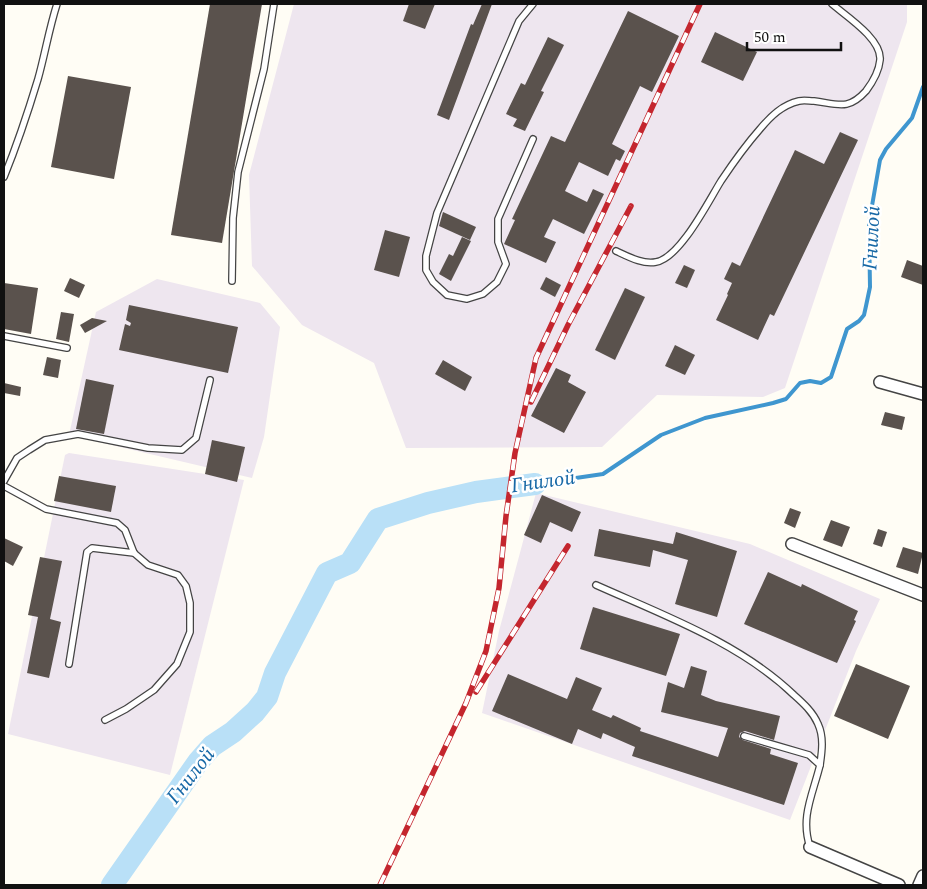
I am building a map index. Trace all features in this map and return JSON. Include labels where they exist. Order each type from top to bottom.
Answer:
[{"type":"street","points":[[880,382],[923,394]]},
{"type":"street","points":[[792,544],[923,596]]},
{"type":"street","points":[[810,847],[899,885]]},
{"type":"street","points":[[919,885],[923,876]]},
{"type":"lane","points":[[4,177],[20,139],[38,77],[48,31],[57,4]]},
{"type":"lane","points":[[232,281],[233,218],[238,172],[264,69],[274,4]]},
{"type":"lane","points":[[533,4],[519,21],[438,214],[426,256],[426,270],[433,282],[447,295],[467,299],[483,294],[497,282],[506,264],[498,242],[498,219],[533,139]]},
{"type":"lane","points":[[616,251],[634,259],[654,263],[666,259],[681,244],[746,145],[771,116],[785,106],[801,100],[847,105],[858,99],[867,89],[875,76],[880,58],[876,47],[869,35],[832,4]]},
{"type":"lane","points":[[4,336],[67,348]]},
{"type":"lane","points":[[4,480],[17,458],[45,440],[78,434],[148,448],[182,450],[196,438],[210,380]]},
{"type":"lane","points":[[4,486],[46,509],[117,523],[126,530],[134,553],[148,565],[178,575],[186,586],[190,603],[190,632],[177,664],[154,690],[126,709],[105,720]]},
{"type":"lane","points":[[69,664],[87,552],[92,548],[134,553]]},
{"type":"lane","points":[[596,585],[702,633],[778,680],[807,708],[818,724],[823,744],[820,765],[806,815],[806,836],[810,847]]},
{"type":"lane","points":[[744,736],[809,755],[820,765]]},
{"type":"shaded area","points":[[294,4],[907,4],[907,22],[785,388],[763,397],[657,395],[602,447],[406,448],[374,363],[302,325],[252,266],[249,175]]},
{"type":"shaded area","points":[[157,279],[260,303],[280,327],[264,437],[252,478],[69,435],[96,312]]},
{"type":"shaded area","points":[[69,453],[244,480],[170,775],[8,734],[65,455]]},
{"type":"shaded area","points":[[536,493],[750,544],[880,599],[856,651],[790,820],[482,713],[499,631]]},
{"type":"building","points":[[210,4],[262,4],[222,243],[171,235]]},
{"type":"building","points":[[409,4],[435,4],[425,29],[403,21]]},
{"type":"building","points":[[482,4],[492,4],[449,120],[437,115],[471,24],[473,25]]},
{"type":"building","points":[[628,11],[679,36],[652,92],[640,86],[612,144],[625,151],[620,161],[616,159],[608,176],[579,162],[565,191],[587,202],[593,189],[604,194],[584,234],[553,219],[544,237],[556,242],[546,263],[504,244],[515,220],[512,219],[551,136],[565,142]]},
{"type":"building","points":[[715,32],[757,52],[743,81],[701,62]]},
{"type":"building","points":[[548,37],[564,45],[541,91],[544,92],[525,131],[513,126],[517,119],[506,114],[521,83],[525,85]]},
{"type":"building","points":[[68,76],[131,87],[114,179],[51,167]]},
{"type":"building","points":[[840,132],[858,140],[774,316],[770,314],[758,340],[716,320],[732,283],[724,279],[732,262],[740,266],[795,150],[824,164]]},
{"type":"building","points":[[443,212],[476,227],[470,240],[439,226]]},
{"type":"building","points":[[385,230],[410,237],[399,277],[374,270]]},
{"type":"building","points":[[462,237],[471,241],[451,281],[439,274],[449,254],[453,256]]},
{"type":"building","points":[[907,260],[923,266],[923,285],[901,277]]},
{"type":"building","points":[[684,265],[695,270],[687,288],[675,283]]},
{"type":"building","points":[[546,277],[561,285],[555,297],[540,289]]},
{"type":"building","points":[[70,278],[85,285],[79,298],[64,291]]},
{"type":"building","points":[[4,283],[38,288],[31,334],[4,329]]},
{"type":"building","points":[[625,288],[645,297],[615,360],[595,350]]},
{"type":"building","points":[[129,305],[238,327],[228,373],[119,350],[125,324],[130,326],[131,323],[126,320]]},
{"type":"building","points":[[61,312],[74,314],[69,342],[56,339]]},
{"type":"building","points":[[92,318],[107,321],[85,333],[80,325]]},
{"type":"building","points":[[675,345],[695,355],[685,375],[665,366]]},
{"type":"building","points":[[47,357],[61,360],[58,378],[43,375]]},
{"type":"building","points":[[443,360],[472,377],[465,391],[435,374]]},
{"type":"building","points":[[556,368],[571,375],[568,382],[586,392],[564,433],[531,416]]},
{"type":"building","points":[[86,379],[114,385],[104,434],[76,429]]},
{"type":"building","points":[[4,383],[21,387],[20,396],[4,393]]},
{"type":"building","points":[[885,412],[905,417],[902,430],[881,425]]},
{"type":"building","points":[[212,440],[245,447],[237,482],[205,474]]},
{"type":"building","points":[[59,476],[116,486],[111,512],[54,501]]},
{"type":"building","points":[[542,495],[581,512],[572,532],[550,522],[541,543],[524,535]]},
{"type":"building","points":[[790,508],[801,512],[795,528],[784,523]]},
{"type":"building","points":[[831,520],[850,527],[842,547],[823,540]]},
{"type":"building","points":[[599,529],[673,544],[676,532],[737,551],[717,617],[675,604],[688,560],[653,550],[650,567],[594,556]]},
{"type":"building","points":[[878,529],[887,532],[882,547],[873,544]]},
{"type":"building","points":[[4,538],[23,547],[13,566],[4,561]]},
{"type":"building","points":[[903,547],[923,553],[918,574],[896,567]]},
{"type":"building","points":[[40,557],[62,561],[50,619],[61,622],[49,678],[27,673],[38,617],[28,615]]},
{"type":"building","points":[[768,572],[801,587],[802,584],[858,611],[854,620],[856,621],[837,663],[744,624]]},
{"type":"building","points":[[593,607],[680,634],[666,676],[580,649]]},
{"type":"building","points":[[856,664],[910,686],[888,739],[834,716]]},
{"type":"building","points":[[691,666],[707,671],[701,695],[716,701],[780,716],[774,740],[745,731],[740,733],[739,737],[771,749],[770,754],[798,763],[784,805],[632,756],[635,747],[603,733],[601,739],[578,729],[572,744],[492,711],[508,674],[567,699],[576,677],[602,688],[592,710],[611,718],[613,715],[641,728],[640,731],[718,757],[728,728],[661,712],[668,682],[684,688]]},
{"type":"waterway","name":"Гнилой","points":[[535,484],[603,474],[661,435],[705,418],[786,399],[800,383],[810,381],[821,383],[831,377],[847,329],[864,315],[870,287],[869,223],[880,160],[886,149],[912,118],[923,87]]},
{"type":"waterway","name":"Гнилой","points":[[112,885],[198,762],[212,746],[233,732],[255,712],[267,697],[275,673],[327,573],[350,563],[378,519],[428,503],[476,492],[535,484]]},
{"type":"railway","points":[[380,885],[466,703],[486,651],[499,588],[506,516],[515,453],[536,358],[700,4]]},
{"type":"railway","points":[[531,402],[568,325],[631,206]]},
{"type":"railway","points":[[476,692],[568,546]]}]
